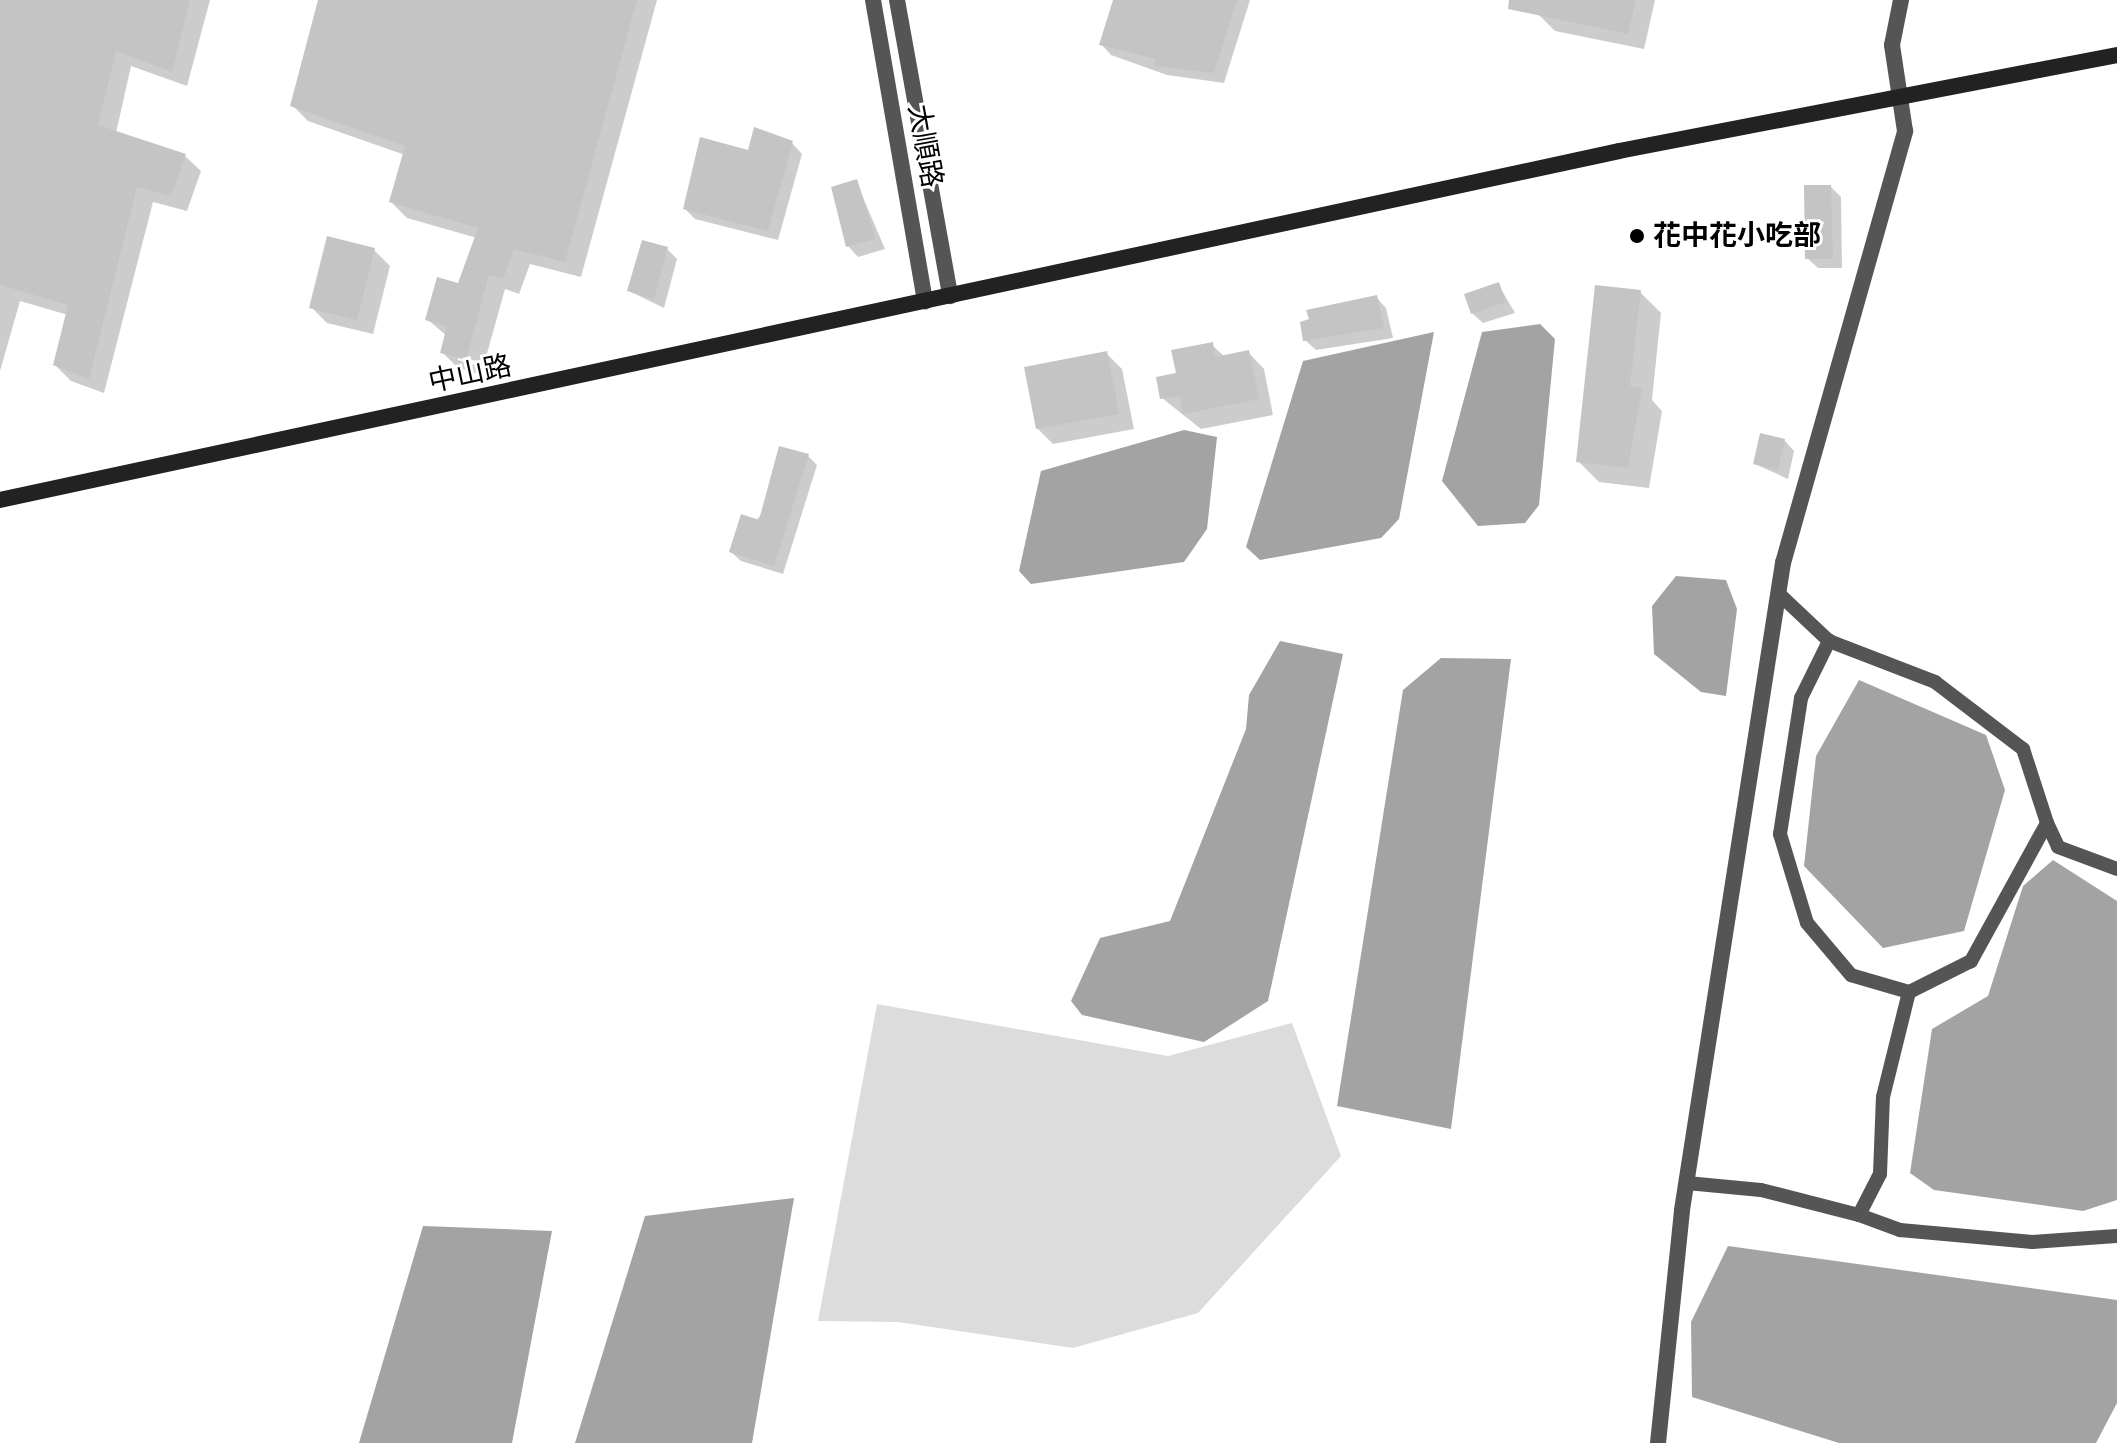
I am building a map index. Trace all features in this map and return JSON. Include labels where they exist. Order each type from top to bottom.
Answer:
[{"type":"main road","name":"中山路","points":[[0,500],[1619,151],[1904,101],[2117,55]]},
{"type":"street","name":"大順路","points":[[873,0],[925,302]]},
{"type":"street","name":"大順路","points":[[897,0],[950,296]]},
{"type":"street","points":[[1658,1443],[1687,1183],[1778,593],[1905,131],[1904,101],[1892,45],[1901,0]]},
{"type":"lane","points":[[1778,593],[1829,641],[1935,682],[2023,749],[2058,847],[2117,869]]},
{"type":"lane","points":[[1829,641],[1801,698],[1780,834],[1807,923],[1851,975],[1909,992],[1971,961],[2047,823]]},
{"type":"lane","points":[[1859,1215],[1880,1174],[1883,1097],[1909,992]]},
{"type":"lane","points":[[1687,1183],[1761,1190],[1859,1215],[1900,1230],[2032,1242],[2117,1236]]},
{"type":"shaded area","points":[[1540,324],[1555,339],[1539,505],[1525,523],[1478,526],[1442,481],[1482,332]]},
{"type":"shaded area","points":[[1434,332],[1399,519],[1381,538],[1260,560],[1246,547],[1303,361]]},
{"type":"shaded area","points":[[1184,430],[1217,437],[1207,529],[1184,562],[1031,584],[1019,571],[1041,471]]},
{"type":"shaded area","points":[[1676,576],[1726,580],[1737,609],[1726,696],[1701,692],[1654,654],[1652,606]]},
{"type":"shaded area","points":[[1280,641],[1343,654],[1268,1001],[1204,1042],[1082,1015],[1071,1001],[1100,938],[1170,921],[1246,729],[1249,695]]},
{"type":"shaded area","points":[[1441,658],[1511,659],[1451,1129],[1337,1106],[1403,690]]},
{"type":"shaded area","points":[[1859,680],[1986,735],[2005,790],[1964,931],[1883,948],[1804,866],[1816,756]]},
{"type":"shaded area","points":[[2053,860],[2117,901],[2117,1200],[2083,1211],[1934,1190],[1910,1173],[1932,1029],[1988,996],[2023,886]]},
{"type":"shaded area","points":[[877,1004],[1168,1056],[1292,1023],[1341,1156],[1198,1313],[1073,1348],[898,1322],[818,1321]]},
{"type":"shaded area","points":[[794,1198],[752,1443],[575,1443],[645,1216]]},
{"type":"shaded area","points":[[423,1226],[552,1231],[512,1443],[359,1443]]},
{"type":"shaded area","points":[[1728,1246],[2117,1300],[2117,1403],[2096,1443],[1839,1443],[1692,1397],[1691,1322]]},
{"type":"building","points":[[0,0],[190,0],[172,72],[116,51],[98,125],[186,154],[171,196],[137,187],[89,379],[53,365],[68,305],[0,285]]},
{"type":"building","points":[[318,0],[637,0],[565,262],[514,249],[503,279],[489,275],[466,360],[440,353],[447,326],[425,320],[437,277],[458,283],[478,228],[389,202],[405,146],[290,106]]},
{"type":"building","points":[[1113,0],[1237,0],[1214,73],[1154,66],[1156,59],[1099,45]]},
{"type":"building","points":[[1509,0],[1636,0],[1628,34],[1508,9]]},
{"type":"building","points":[[754,127],[793,141],[768,231],[683,209],[700,137],[748,150]]},
{"type":"building","points":[[857,179],[876,239],[846,247],[831,187]]},
{"type":"building","points":[[1804,185],[1831,185],[1833,259],[1805,259]]},
{"type":"building","points":[[327,236],[375,248],[357,320],[309,308]]},
{"type":"building","points":[[642,240],[668,247],[654,299],[627,291]]},
{"type":"building","points":[[1499,282],[1506,302],[1471,314],[1464,294]]},
{"type":"building","points":[[1595,285],[1641,290],[1630,386],[1642,388],[1628,468],[1576,462]]},
{"type":"building","points":[[1377,295],[1384,328],[1303,341],[1300,322],[1309,319],[1306,310]]},
{"type":"building","points":[[1213,342],[1215,357],[1249,350],[1259,399],[1183,414],[1180,396],[1160,399],[1156,377],[1176,373],[1171,350]]},
{"type":"building","points":[[1107,351],[1119,414],[1036,429],[1024,367]]},
{"type":"building","points":[[1760,433],[1785,439],[1778,470],[1753,464]]},
{"type":"building","points":[[779,446],[809,454],[774,566],[729,552],[741,514],[759,520]]},
{"type":"place","name":"花中花小吃部","points":[[1637,236]]}]
